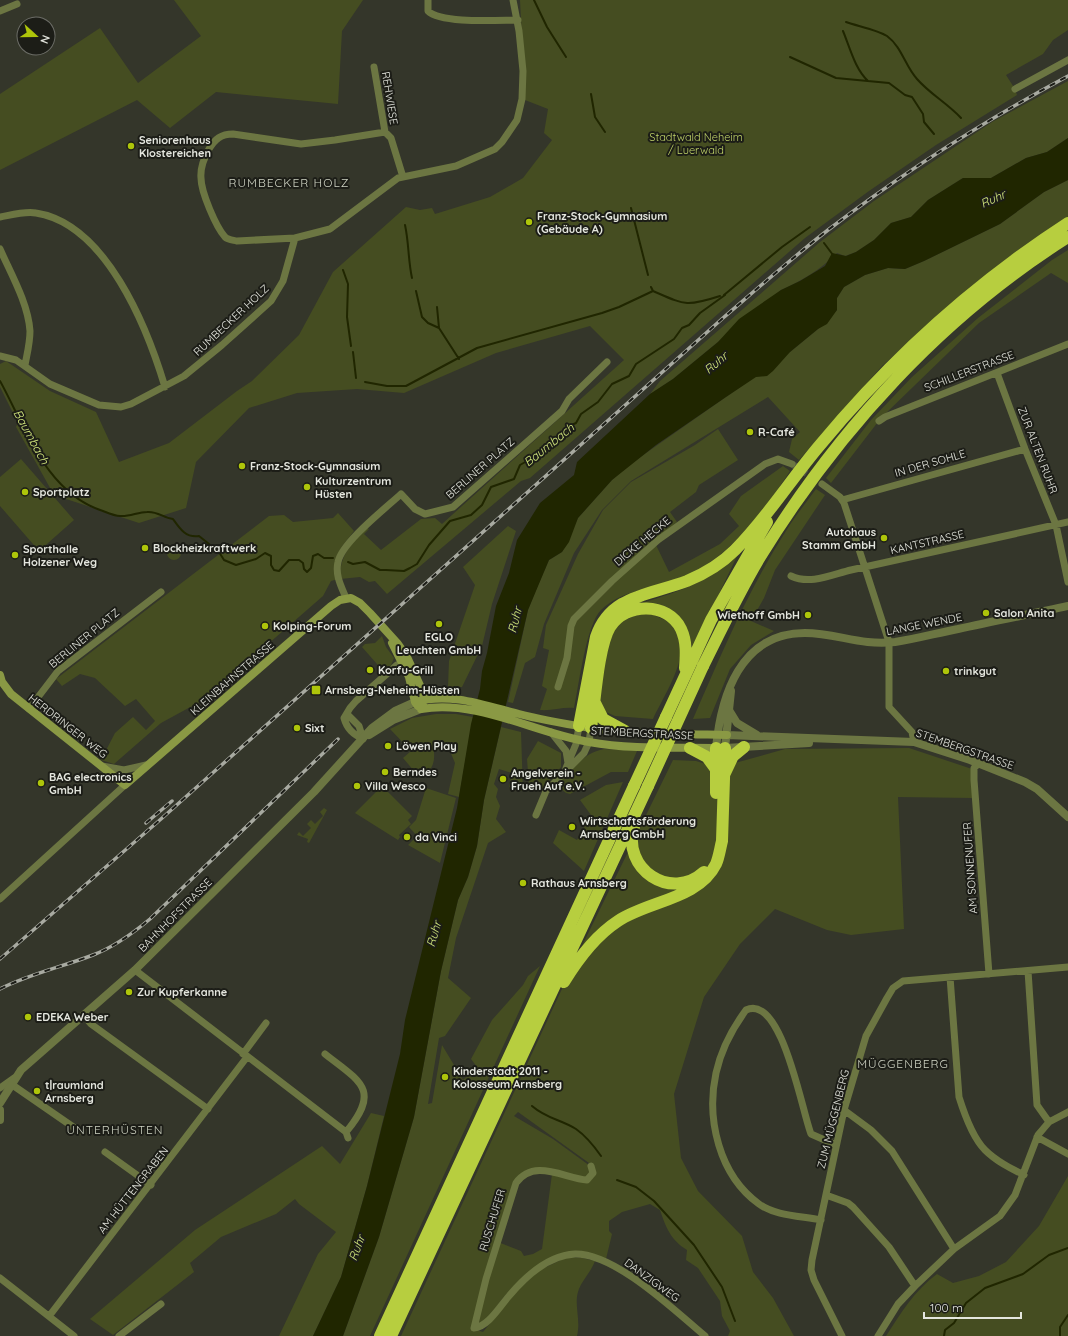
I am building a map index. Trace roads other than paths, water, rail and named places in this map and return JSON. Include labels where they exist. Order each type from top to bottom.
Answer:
[{"type":"highway","points":[[578,726],[596,637],[607,616],[617,607],[633,598],[689,580],[720,563],[740,544],[787,489],[819,446],[898,358],[962,300],[999,270],[1068,223]]},
{"type":"highway","points":[[391,1336],[533,1035],[703,666],[743,586],[768,544],[804,488],[859,418],[891,383],[966,313],[1005,281],[1068,237]]},
{"type":"highway","points":[[380,1336],[698,647],[733,579],[787,489]]},
{"type":"highway","points":[[591,728],[602,651],[608,632],[620,616],[634,609],[647,608],[660,611],[670,616],[680,627],[686,646],[684,678]]},
{"type":"highway","points":[[595,703],[603,719],[625,731]]},
{"type":"highway","points":[[533,1035],[575,964],[599,936],[629,914],[693,888],[711,872],[719,855],[722,841],[720,772],[707,757],[690,748]]},
{"type":"highway","points":[[647,788],[631,840],[634,856],[640,868],[657,879],[673,882],[691,880],[704,871],[711,862],[715,850],[721,748]]},
{"type":"highway","points":[[720,772],[733,756],[744,748]]},
{"type":"main road","points":[[346,598],[351,598],[360,603],[398,644],[407,657],[427,699],[424,708],[415,702],[407,672],[385,630]]},
{"type":"main road","name":"KLEINBAHNSTRASSE","points":[[126,785],[331,606],[346,598]]},
{"type":"main road","name":"HERDRINGER WEG","points":[[1,679],[11,694],[126,785]]},
{"type":"main road","name":"STEMBERGSTRASSE","points":[[427,699],[460,699],[551,732],[589,742],[632,746],[721,748]]},
{"type":"main road","name":"BAHNHOFSTRASSE","points":[[415,702],[427,699]]},
{"type":"main road","name":"STEMBERGSTRASSE","points":[[424,708],[459,708],[591,728],[625,731],[727,735]]},
{"type":"street","points":[[428,0],[428,11],[438,16],[476,21],[518,20]]},
{"type":"street","points":[[385,132],[301,144],[234,134],[222,135],[216,140],[204,158],[201,180],[207,204],[224,235],[229,239],[237,241],[295,238],[330,229],[386,186],[403,177],[445,169],[474,159],[495,149],[511,130],[521,109],[523,90],[518,20],[513,0]]},
{"type":"street","points":[[0,11],[17,4]]},
{"type":"street","points":[[1015,89],[1068,60]]},
{"type":"street","name":"REHWIESE","points":[[374,66],[385,132],[391,138],[403,177]]},
{"type":"street","points":[[0,217],[35,213],[46,215],[62,221],[86,237],[98,251],[138,312],[154,350],[165,387]]},
{"type":"street","name":"RUMBECKER HOLZ","points":[[0,356],[25,365],[50,384],[99,405],[121,407],[131,404],[165,387],[199,365],[271,301],[281,286],[295,238]]},
{"type":"street","points":[[0,249],[26,314],[30,330],[25,365]]},
{"type":"street","name":"SCHILLERSTRASSE","points":[[879,421],[885,417],[1068,344]]},
{"type":"street","name":"BERLINER PLATZ","points":[[346,598],[339,580],[339,558],[361,531],[401,494],[415,510],[425,514],[453,507],[562,411],[569,398],[607,362]]},
{"type":"street","name":"ZUR ALTEN RUHR","points":[[997,372],[1025,449],[1056,525],[1068,582]]},
{"type":"street","name":"IN DER SOHLE","points":[[842,500],[1025,449]]},
{"type":"street","name":"DICKE HECKE","points":[[558,687],[567,658],[571,626],[574,619],[612,581],[672,528],[765,464],[778,459],[792,464]]},
{"type":"street","points":[[822,484],[842,500],[889,642],[889,707],[912,732],[914,742]]},
{"type":"street","name":"KANTSTRASSE","points":[[791,576],[806,581],[1068,522]]},
{"type":"street","name":"BERLINER PLATZ","points":[[29,709],[58,671],[161,592]]},
{"type":"street","name":"LANGE WENDE","points":[[721,748],[717,735],[722,705],[732,682],[742,664],[758,649],[773,641],[790,635],[814,634],[863,642],[889,642],[1068,606]]},
{"type":"street","points":[[363,739],[352,733],[346,725],[346,716],[356,701],[397,665]]},
{"type":"street","name":"LANGE WENDE","points":[[721,748],[727,735],[732,682]]},
{"type":"street","name":"BAHNHOFSTRASSE","points":[[0,1103],[13,1080],[135,970],[310,796],[380,721],[395,711],[415,702]]},
{"type":"street","name":"BAHNHOFSTRASSE","points":[[363,739],[393,720],[424,708]]},
{"type":"street","points":[[729,710],[737,724],[759,737]]},
{"type":"street","points":[[346,716],[354,720],[360,726],[363,739]]},
{"type":"street","points":[[565,772],[576,739],[578,726]]},
{"type":"street","points":[[536,815],[544,794],[584,753],[589,742],[591,728]]},
{"type":"street","points":[[551,732],[566,751],[568,764]]},
{"type":"street","name":"STEMBERGSTRASSE","points":[[727,735],[841,741],[914,742],[979,763],[1030,784],[1068,817]]},
{"type":"street","name":"STEMBERGSTRASSE","points":[[721,748],[744,748],[841,741]]},
{"type":"street","name":"AM SONNENUFER","points":[[979,763],[974,768],[974,780],[989,974]]},
{"type":"street","name":"KLEINBAHNSTRASSE","points":[[102,766],[124,770],[148,765]]},
{"type":"street","name":"KLEINBAHNSTRASSE","points":[[0,899],[126,785]]},
{"type":"street","name":"ZUM MÜGGENBERG","points":[[842,1336],[811,1270],[844,1110],[866,1036],[893,988],[903,981],[1028,972],[1068,967]]},
{"type":"street","points":[[135,970],[347,1135],[363,1108],[365,1094],[358,1080],[325,1054]]},
{"type":"street","points":[[1028,972],[1037,1104],[1049,1122]]},
{"type":"street","points":[[950,977],[959,1097],[963,1109],[984,1149],[999,1161],[1024,1175]]},
{"type":"street","points":[[821,1220],[776,1211],[760,1204],[740,1185],[725,1162],[719,1148],[713,1113],[716,1072],[726,1042],[746,1010],[753,1008],[760,1010],[774,1022],[784,1046],[811,1134],[836,1145]]},
{"type":"street","points":[[84,1016],[91,1024],[208,1108]]},
{"type":"street","name":"AM HÜTTENGRABEN","points":[[50,1316],[204,1117],[208,1108],[266,1023]]},
{"type":"street","points":[[0,1088],[13,1080],[80,1131]]},
{"type":"street","points":[[0,1110],[0,1120]]},
{"type":"street","points":[[844,1110],[871,1130],[892,1151],[954,1249]]},
{"type":"street","points":[[878,1336],[898,1304],[915,1286],[954,1249],[1000,1216],[1015,1195],[1024,1175],[1037,1137],[1049,1122],[1068,1112]]},
{"type":"street","points":[[1037,1137],[1068,1154]]},
{"type":"street","points":[[105,1152],[151,1185]]},
{"type":"street","name":"RUSCHUFER","points":[[484,1324],[480,1327],[474,1328],[486,1279],[516,1183],[526,1173],[535,1171],[562,1174],[588,1180],[593,1173],[591,1166]]},
{"type":"street","points":[[826,1195],[848,1202],[853,1207],[889,1247],[915,1286]]},
{"type":"street","name":"DANZIGWEG","points":[[484,1324],[514,1290],[536,1270],[558,1258],[575,1254],[598,1259],[622,1270],[674,1309],[705,1336]]},
{"type":"street","points":[[0,1278],[74,1336]]},
{"type":"street","points":[[119,1336],[161,1304]]},
{"type":"water","name":"Ruhr","points":[[1068,138],[1068,180],[1044,192],[1000,224],[924,261],[905,269],[888,268],[865,275],[844,287],[837,298],[837,310],[827,324],[818,329],[790,352],[767,376],[756,377],[726,397],[656,445],[612,480],[578,518],[569,542],[562,552],[549,560],[528,610],[484,800],[477,846],[468,877],[458,900],[441,971],[414,1117],[379,1237],[343,1336],[313,1336],[341,1277],[367,1186],[400,1054],[405,1020],[457,808],[471,724],[480,689],[482,671],[496,606],[509,573],[517,540],[540,503],[574,475],[577,462],[650,394],[673,379],[718,342],[739,319],[781,290],[825,266],[832,253],[846,256],[856,252],[874,240],[891,223],[911,217],[928,200],[963,178],[991,178],[1026,158],[1047,152]]},
{"type":"waterway","points":[[534,0],[547,27],[566,57]]},
{"type":"waterway","points":[[846,22],[873,30],[887,36],[892,40],[917,79],[961,118]]},
{"type":"waterway","points":[[843,31],[856,64],[863,76],[868,81]]},
{"type":"waterway","points":[[790,57],[836,78],[889,83],[905,95],[912,97],[923,114],[924,122],[934,134]]},
{"type":"waterway","points":[[591,94],[595,117],[605,132]]},
{"type":"waterway","points":[[631,208],[648,275]]},
{"type":"waterway","points":[[405,225],[412,278]]},
{"type":"waterway","name":"Baumbach","points":[[724,295],[782,247],[810,227]]},
{"type":"waterway","name":"Baumbach","points":[[824,243],[833,255]]},
{"type":"waterway","points":[[343,270],[348,284],[347,317],[351,346]]},
{"type":"waterway","name":"Baumbach","points":[[651,287],[653,291],[679,302],[686,303],[700,302],[720,296]]},
{"type":"waterway","points":[[416,291],[422,317],[428,323],[439,328],[459,359]]},
{"type":"waterway","points":[[365,382],[387,386],[406,386],[477,348],[602,313],[619,307],[653,291]]},
{"type":"waterway","name":"Baumbach","points":[[348,562],[353,564],[365,562],[380,570],[404,571],[417,564],[429,545],[450,521],[471,515],[482,505],[491,487],[514,479],[520,465],[541,453],[551,440],[555,440],[561,436],[565,428],[576,423],[581,414],[598,402],[612,384],[629,376],[636,364],[674,339],[682,328],[689,325],[700,313],[725,295]]},
{"type":"waterway","points":[[437,307],[439,328]]},
{"type":"waterway","points":[[353,352],[356,378]]},
{"type":"waterway","name":"Baumbach","points":[[0,381],[40,457],[52,474],[67,490],[83,502],[116,516],[127,516],[151,512],[173,519],[184,532],[190,536],[199,536],[219,552],[224,560],[236,565],[256,559],[265,553],[271,556],[271,565],[274,570],[279,571],[289,560],[299,560],[303,563],[304,569],[307,572],[311,568],[313,556],[318,554],[324,558],[333,558]]},
{"type":"waterway","points":[[532,1106],[543,1114],[576,1129],[590,1141],[601,1156]]},
{"type":"waterway","points":[[617,1180],[636,1187],[654,1201],[694,1245],[722,1287],[735,1321]]},
{"type":"waterway","points":[[944,1336],[945,1330],[954,1323],[966,1303],[985,1288],[1023,1274],[1049,1255],[1068,1248]]},
{"type":"waterway","points":[[1060,1336],[1060,1327],[1068,1315]]},
{"type":"tunnel","points":[[792,464],[816,480]]},
{"type":"railway","points":[[0,959],[161,819],[723,318],[801,251],[886,188],[945,148],[975,129],[1068,76]]},
{"type":"railway","points":[[0,989],[22,979],[101,952],[123,940],[150,919],[338,739]]},
{"type":"railway","points":[[146,823],[172,801]]},
{"type":"place","name":"Seniorenhaus Klostereichen","points":[[131,146]]},
{"type":"place","name":"Franz-Stock-Gymnasium (Gebäude A)","points":[[529,222]]},
{"type":"place","name":"R-Café","points":[[750,432]]},
{"type":"place","name":"Franz-Stock-Gymnasium","points":[[242,466]]},
{"type":"place","name":"Kulturzentrum Hüsten","points":[[307,487]]},
{"type":"place","name":"Sportplatz","points":[[25,492]]},
{"type":"place","name":"Autohaus Stamm GmbH","points":[[884,538]]},
{"type":"place","name":"Blockheizkraftwerk","points":[[145,548]]},
{"type":"place","name":"Sporthalle Holzener Weg","points":[[15,555]]},
{"type":"place","name":"Salon Anita","points":[[986,613]]},
{"type":"place","name":"Wiethoff GmbH","points":[[808,615]]},
{"type":"place","name":"EGLO Leuchten GmbH","points":[[439,624]]},
{"type":"place","name":"Kolping-Forum","points":[[265,626]]},
{"type":"place","name":"Korfu-Grill","points":[[370,670]]},
{"type":"place","name":"trinkgut","points":[[946,671]]},
{"type":"place","name":"Arnsberg-Neheim-Hüsten","points":[[316,690]]},
{"type":"place","name":"Sixt","points":[[297,728]]},
{"type":"place","name":"Löwen Play","points":[[388,746]]},
{"type":"place","name":"Berndes","points":[[385,772]]},
{"type":"place","name":"Angelverein - Frueh Auf e.V.","points":[[503,779]]},
{"type":"place","name":"BAG electronics GmbH","points":[[41,783]]},
{"type":"place","name":"Villa Wesco","points":[[357,786]]},
{"type":"place","name":"Wirtschaftsförderung Arnsberg GmbH","points":[[572,827]]},
{"type":"place","name":"da Vinci","points":[[407,837]]},
{"type":"place","name":"Rathaus Arnsberg","points":[[523,883]]},
{"type":"place","name":"Zur Kupferkanne","points":[[129,992]]},
{"type":"place","name":"EDEKA Weber","points":[[28,1017]]},
{"type":"place","name":"Kinderstadt 2011 - Kolosseum Arnsberg","points":[[445,1077]]},
{"type":"place","name":"t|raumland Arnsberg","points":[[37,1091]]},
{"type":"district","name":"RUMBECKER HOLZ","points":[[289,183]]},
{"type":"district","name":"MÜGGENBERG","points":[[903,1064]]},
{"type":"district","name":"UNTERHÜSTEN","points":[[115,1130]]},
{"type":"park label","name":"Stadtwald Neheim / Luerwald","points":[[696,143]]}]
